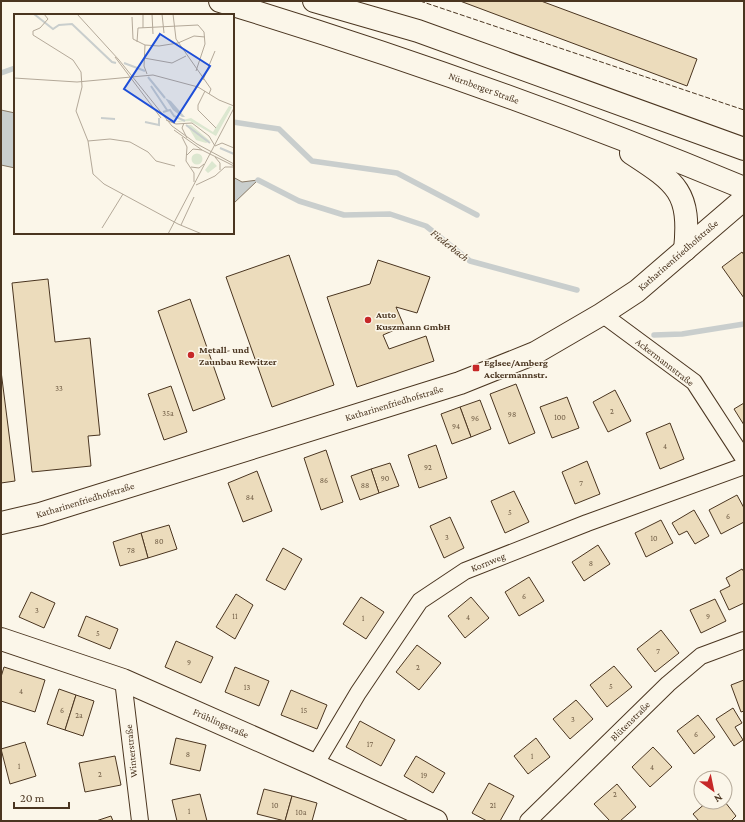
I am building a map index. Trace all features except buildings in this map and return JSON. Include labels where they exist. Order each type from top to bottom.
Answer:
[{"type":"street","name":"Nürnberger Straße","points":[[220,1],[495,91],[744,188]]},
{"type":"street","points":[[314,1],[418,31],[744,150]]},
{"type":"street","points":[[584,125],[625,149],[666,176],[677,188],[683,200],[686,212],[687,227],[685,250]]},
{"type":"street","name":"Katharinenfriedhofstraße","points":[[1,523],[40,514],[460,383],[535,353],[602,314],[637,291],[744,199]]},
{"type":"street","name":"Ackermannstraße","points":[[602,314],[694,382],[744,459]]},
{"type":"street","name":"Kornweg","points":[[315,765],[358,693],[420,601],[465,571],[587,522],[744,466]]},
{"type":"street","name":"Frühlingstraße","points":[[1,639],[123,680],[315,765],[436,821]]},
{"type":"street","name":"Blütenstraße","points":[[528,821],[668,684],[702,656],[744,640]]},
{"type":"street","name":"Winterstraße","points":[[123,680],[140,821]]},
{"type":"shaded area","points":[[1,110],[14,113],[14,168],[1,165]]},
{"type":"shaded area","points":[[234,178],[242,182],[258,180],[234,203]]},
{"type":"waterway","points":[[1,73],[14,68]]},
{"type":"waterway","points":[[234,122],[279,129],[312,161],[397,173],[477,215]]},
{"type":"waterway","name":"Fiederbach","points":[[258,180],[299,201],[344,215],[390,214],[426,226],[470,261],[577,290]]},
{"type":"waterway","name":"Fiederbach","points":[[654,335],[682,334],[744,324]]},
{"type":"fence","points":[[420,1],[744,110]]},
{"type":"place","name":"Auto Kuszmann GmbH","points":[[368,320]]},
{"type":"place","name":"Metall- und Zaunbau Rewitzer","points":[[191,355]]},
{"type":"place","name":"Eglsee/Amberg Ackermannstr.","points":[[476,368]]}]
